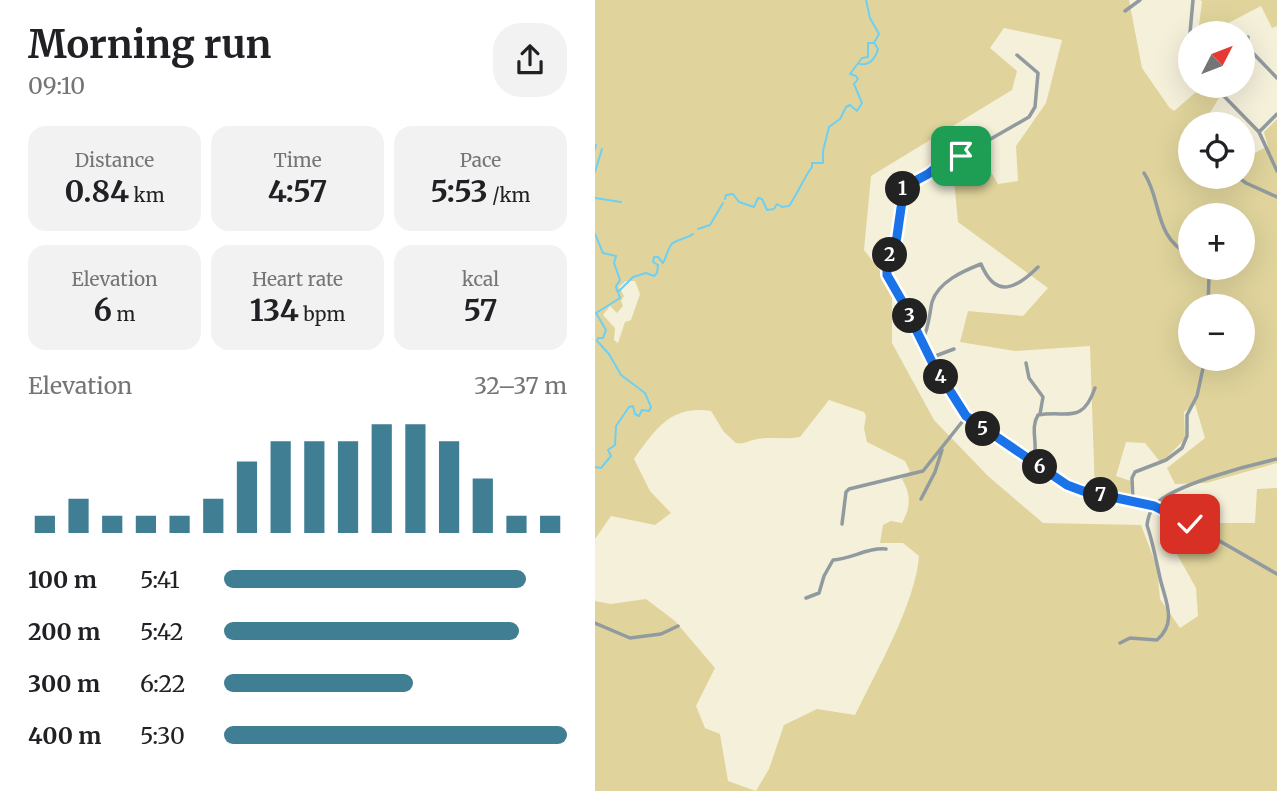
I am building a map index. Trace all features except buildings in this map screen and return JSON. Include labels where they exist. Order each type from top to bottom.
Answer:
[{"type":"street","points":[[1125,11],[1140,0]]},
{"type":"street","points":[[1191,21],[1193,0]]},
{"type":"street","points":[[1017,55],[1038,73],[1034,111],[1020,123],[906,184],[895,247],[886,267],[887,275],[930,358],[966,416],[1075,488],[1154,506],[1277,574]]},
{"type":"street","points":[[1255,55],[1277,78]]},
{"type":"street","points":[[1226,98],[1259,132],[1277,171]]},
{"type":"street","points":[[1259,132],[1277,114]]},
{"type":"street","points":[[1144,173],[1169,237],[1178,248]]},
{"type":"street","points":[[1255,187],[1277,197]]},
{"type":"street","points":[[922,341],[929,326],[934,298],[939,290],[956,276],[981,264],[986,276],[992,281],[1004,287],[1011,287],[1022,282],[1038,267]]},
{"type":"street","points":[[930,358],[954,349]]},
{"type":"street","points":[[1026,363],[1029,378],[1043,397],[1040,414],[1034,425],[1036,450],[1032,461]]},
{"type":"street","points":[[1133,502],[1132,478],[1135,472],[1173,456],[1186,440],[1187,415],[1197,396],[1202,371]]},
{"type":"street","points":[[1040,414],[1077,414],[1089,404],[1095,388]]},
{"type":"street","points":[[842,524],[846,492],[850,488],[921,472],[943,448],[966,416]]},
{"type":"street","points":[[922,499],[943,448]]},
{"type":"street","points":[[1120,643],[1130,638],[1157,640],[1162,635],[1168,619],[1168,604],[1147,525],[1154,506],[1163,498],[1201,482],[1277,459]]},
{"type":"street","points":[[806,598],[819,593],[833,560],[875,549],[886,549]]},
{"type":"street","points":[[595,623],[630,638],[659,635],[678,626]]},
{"type":"shaded area","points":[[595,0],[1129,0],[1142,68],[1169,107],[1174,111],[1189,98],[1219,98],[1210,112],[1178,112],[1178,189],[1255,189],[1255,153],[1268,146],[1264,132],[1277,119],[1277,463],[1206,483],[1175,484],[1167,468],[1205,438],[1195,404],[1184,412],[1185,439],[1161,463],[1145,443],[1126,442],[1116,476],[1131,481],[1130,498],[1095,493],[1090,346],[1015,351],[960,342],[968,311],[1023,316],[1048,288],[958,222],[953,170],[982,157],[998,184],[1018,181],[1016,146],[1046,103],[1062,40],[1004,28],[990,48],[1017,71],[1012,90],[871,176],[864,250],[892,286],[892,343],[934,420],[988,476],[1043,523],[1141,525],[1157,567],[1160,599],[1180,628],[1198,616],[1196,588],[1169,540],[1191,537],[1200,523],[1255,523],[1257,489],[1277,488],[1277,791],[756,791],[769,769],[784,725],[817,709],[855,715],[894,637],[911,594],[919,556],[903,543],[880,543],[883,525],[891,521],[902,523],[905,517],[909,501],[902,479],[910,471],[905,461],[867,442],[864,412],[829,400],[800,437],[759,439],[741,443],[736,443],[724,432],[711,411],[685,412],[674,416],[657,429],[634,459],[650,491],[671,513],[655,525],[611,516],[595,539]],"holes":[[[626,281],[635,281],[640,294],[631,320],[625,322],[618,343],[614,340],[615,328],[603,315],[610,306],[617,313],[623,306],[621,301],[624,296],[619,287]]]},
{"type":"shaded area","points":[[1200,0],[1277,0],[1277,26],[1272,28],[1261,6],[1232,21],[1200,21]]},
{"type":"shaded area","points":[[646,599],[675,621],[715,668],[696,706],[705,728],[720,734],[728,781],[756,791],[595,791],[595,601],[611,604]]},
{"type":"waterway","points":[[725,199],[726,195],[733,194],[739,202],[754,207],[758,198],[762,199],[767,210],[774,209],[777,204],[782,207],[789,206],[812,163],[823,163],[829,127],[840,119],[846,107],[850,105],[857,111],[862,103],[854,84],[858,79],[850,74],[862,58],[868,57],[868,43],[874,43],[879,34],[870,18],[866,0]]},
{"type":"waterway","points":[[860,64],[867,64],[874,58],[878,49],[875,44]]},
{"type":"waterway","points":[[595,149],[596,145]]},
{"type":"waterway","points":[[595,172],[602,149]]},
{"type":"waterway","points":[[595,198],[621,202]]},
{"type":"waterway","points":[[698,229],[710,225],[723,203]]},
{"type":"waterway","points":[[595,234],[603,253],[616,256],[614,263],[620,280],[616,286],[617,291]]},
{"type":"waterway","points":[[595,467],[601,468],[611,456],[608,450],[615,445],[616,426],[629,407],[633,406],[635,414],[639,416],[642,410],[649,411],[651,407],[645,393],[621,375],[609,354],[597,341],[598,338],[603,338],[606,330],[596,313],[620,298],[618,292],[633,277],[646,273],[654,276],[658,265],[653,262],[654,257],[658,257],[663,263],[673,243],[693,234]]},
{"type":"route","points":[[961,156],[939,164],[928,174],[906,184],[895,247],[886,267],[888,278],[955,401],[972,421],[1067,485],[1154,506],[1190,524]]}]
